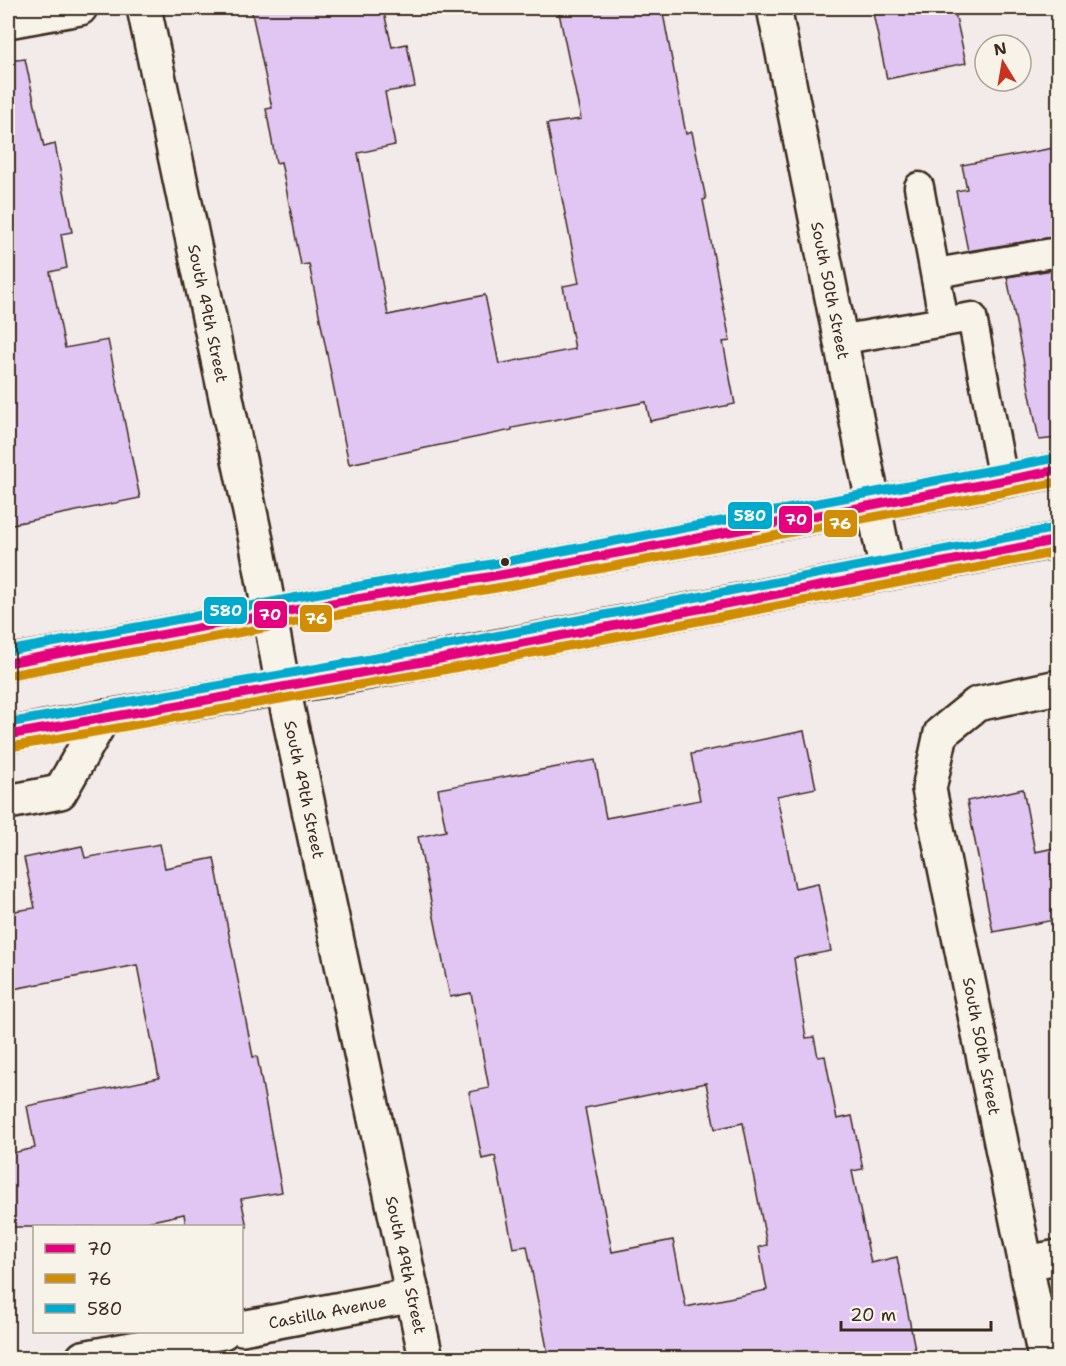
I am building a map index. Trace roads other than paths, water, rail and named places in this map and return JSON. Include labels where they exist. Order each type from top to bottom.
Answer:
[{"type":"main road","points":[[13,656],[271,615],[506,574],[1059,470]]},
{"type":"main road","points":[[8,735],[523,644],[1059,540]]},
{"type":"street","points":[[8,21],[80,8]]},
{"type":"street","name":"South 49th Street","points":[[144,8],[271,615],[283,688],[426,1359]]},
{"type":"street","name":"South 50th Street","points":[[774,8],[887,572]]},
{"type":"street","name":"South 50th Street","points":[[1045,1359],[929,789],[941,733],[977,704],[1059,687]]},
{"type":"street","points":[[8,802],[60,792],[103,717]]},
{"type":"street","points":[[1026,1263],[1059,1257]]},
{"type":"street","name":"Castilla Avenue","points":[[243,1328],[414,1295]]},
{"type":"street","points":[[83,1359],[218,1333]]},
{"type":"lane","points":[[919,187],[944,322]]},
{"type":"lane","points":[[936,273],[1059,252]]},
{"type":"lane","points":[[839,340],[972,317],[1003,480]]}]
